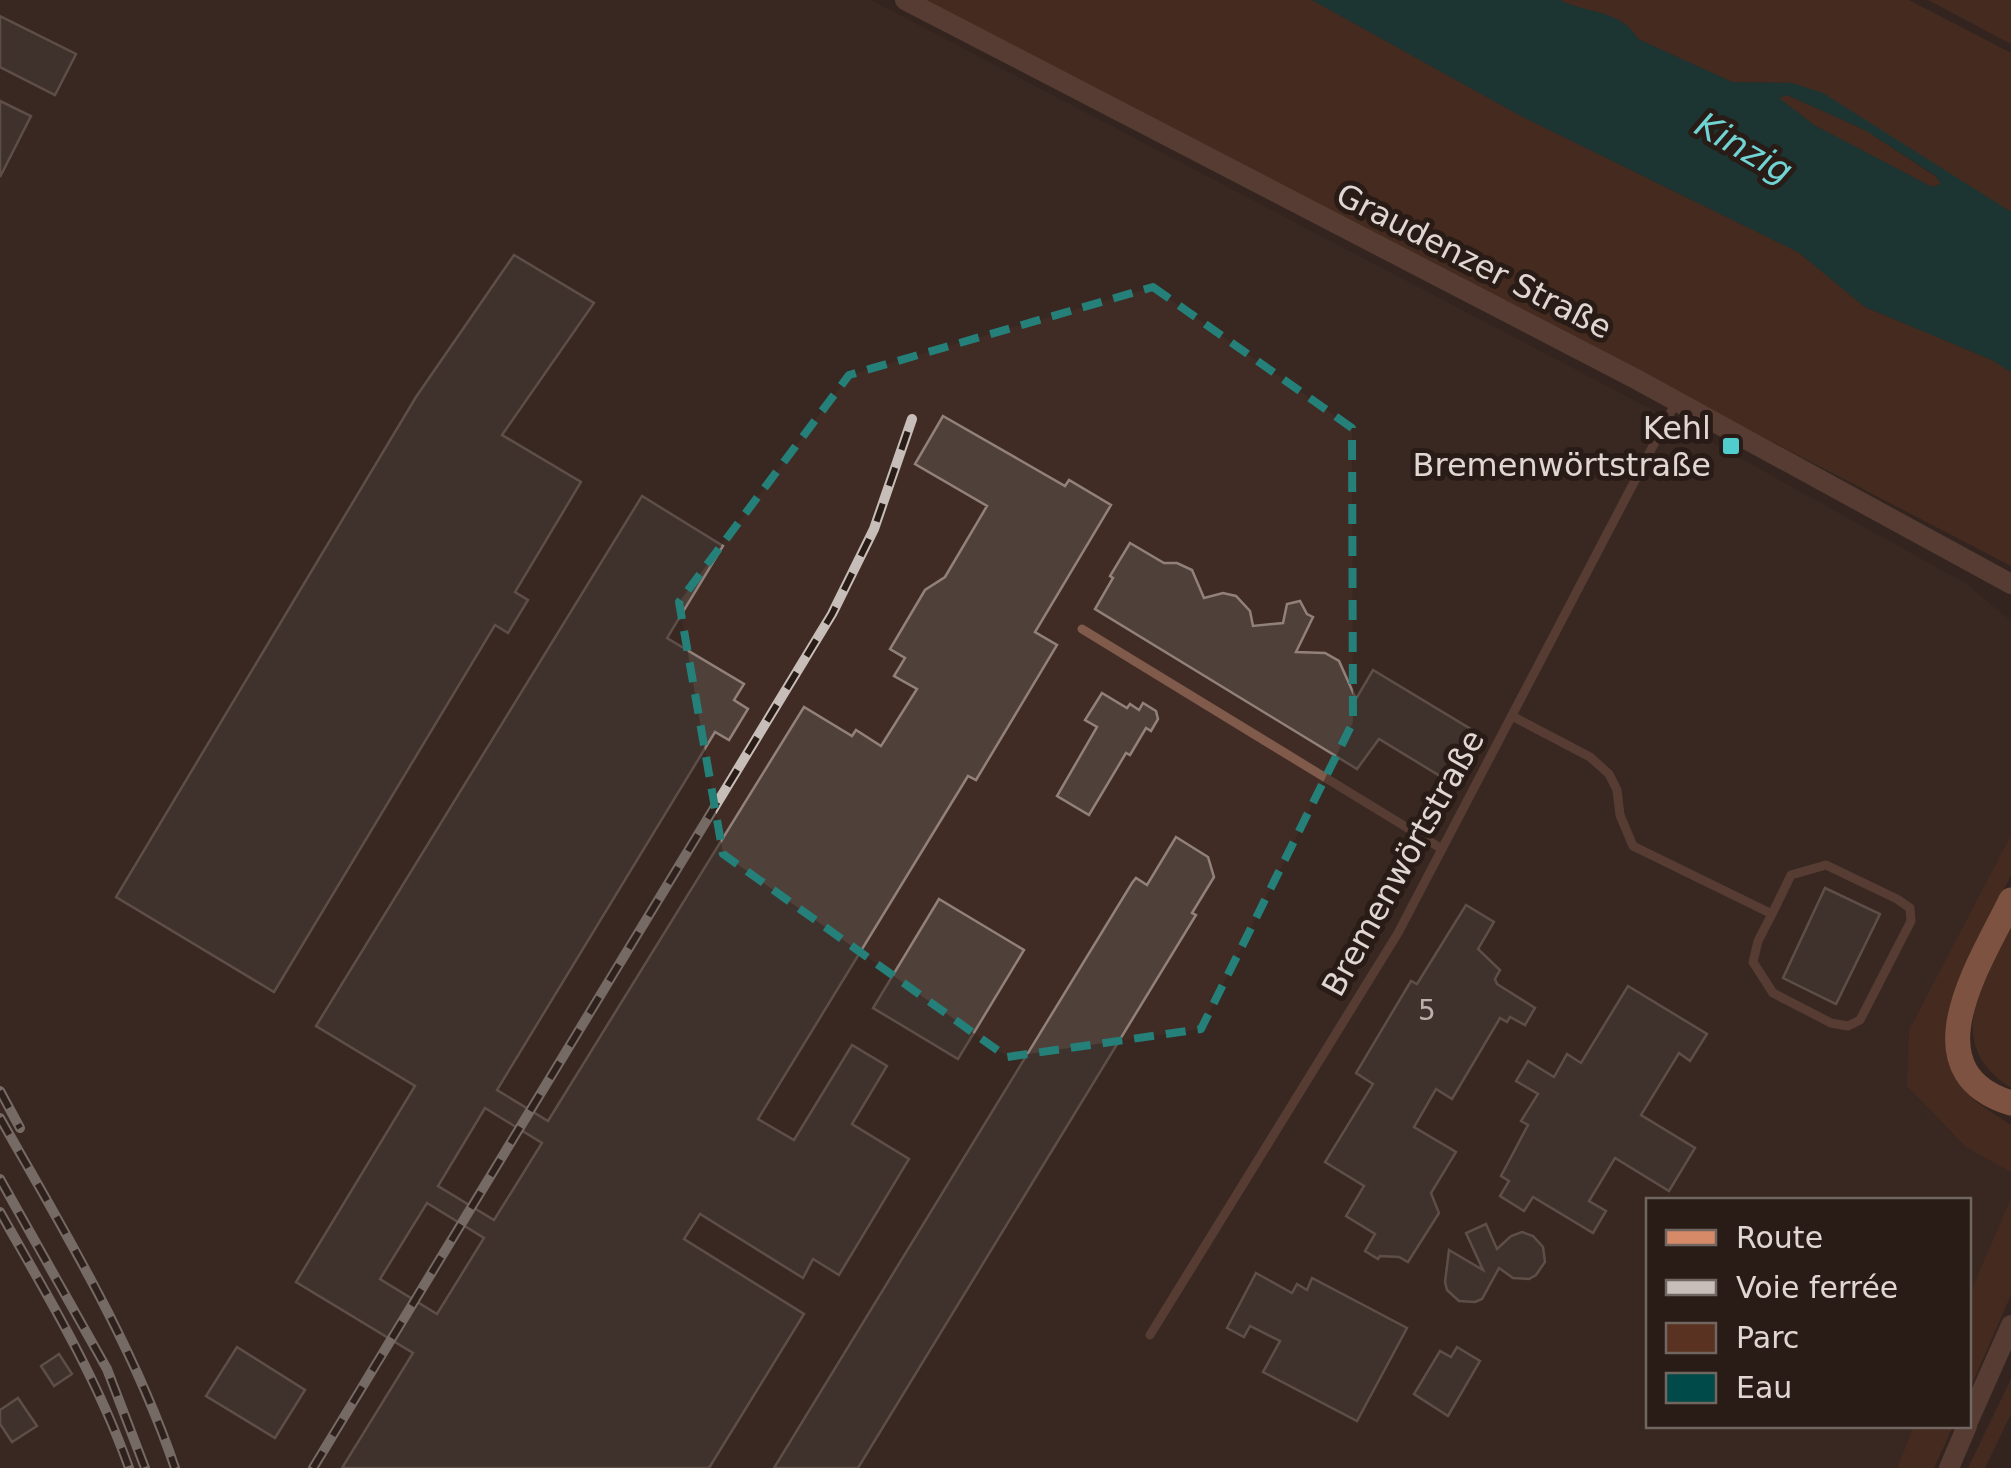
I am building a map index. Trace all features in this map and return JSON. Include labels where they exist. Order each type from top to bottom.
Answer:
[{"type":"main road","points":[[2011,900],[1958,1014],[1957,1038],[1964,1063],[1985,1095],[2011,1103]]},
{"type":"street","name":"Graudenzer Straße","points":[[905,0],[1676,402],[2011,584]]},
{"type":"street","points":[[1984,570],[2011,596]]},
{"type":"street","points":[[1985,1095],[2011,1114]]},
{"type":"street","points":[[1971,1417],[2011,1325]]},
{"type":"street","points":[[1948,1468],[1966,1428]]},
{"type":"lane","name":"Bremenwörtstraße","points":[[1150,1336],[1362,995],[1676,402]]},
{"type":"lane","points":[[1082,629],[1442,849]]},
{"type":"lane","points":[[1512,716],[1590,757],[1608,774],[1617,790],[1620,815],[1633,846],[1772,914]]},
{"type":"lane","points":[[1826,865],[1897,898],[1910,908],[1911,921],[1860,1020],[1848,1026],[1832,1023],[1773,993],[1762,978],[1753,962],[1758,941],[1772,914],[1791,875],[1826,865]]},
{"type":"highlighted area","points":[[1153,287],[1352,428],[1353,722],[1201,1029],[1007,1057],[723,854],[679,602],[849,375]]},
{"type":"shaded area","points":[[0,0],[871,0],[1664,416],[1965,583],[2011,621],[2011,835],[1909,1030],[1908,1087],[1967,1148],[2011,1172],[2011,1198],[1971,1291],[1971,1198],[1646,1198],[1646,1428],[1913,1428],[1897,1468],[0,1468]]},
{"type":"green space","points":[[924,0],[1312,0],[1519,115],[1798,252],[1865,307],[1992,360],[2011,372],[2011,566]]},
{"type":"green space","points":[[1560,0],[1909,0],[2011,53],[2011,212],[1792,83],[1732,82],[1638,39],[1613,17]]},
{"type":"green space","points":[[1928,0],[2011,0],[2011,44]]},
{"type":"green space","points":[[1787,95],[1865,130],[1941,184],[1932,187],[1814,125],[1778,98]]},
{"type":"green space","points":[[2011,835],[2011,875],[1995,907],[1959,1080],[1976,1102],[2011,1125],[2011,1172],[1967,1148],[1907,1086],[1909,1030]]},
{"type":"green space","points":[[2011,924],[2011,1088],[1990,1070],[1978,1051],[1973,1031],[1980,989]]},
{"type":"green space","points":[[2011,1198],[2011,1295],[1971,1386],[1971,1291]]},
{"type":"green space","points":[[2011,1379],[2011,1414],[1985,1468],[1968,1468]]},
{"type":"green space","points":[[1913,1428],[1952,1428],[1934,1468],[1897,1468]]},
{"type":"water","name":"Kinzig","points":[[1312,0],[1560,0],[1613,17],[1638,39],[1732,82],[1792,83],[1823,93],[2011,212],[2011,372],[1992,360],[1865,307],[1798,252],[1519,115]],"holes":[[[1787,95],[1865,130],[1936,176],[1941,184],[1932,187],[1814,125],[1779,98]]]},
{"type":"building","points":[[0,16],[76,54],[55,95],[0,67]]},
{"type":"building","points":[[0,101],[31,116],[0,177]]},
{"type":"building","points":[[514,255],[594,303],[502,435],[581,482],[515,592],[528,600],[508,633],[495,625],[274,992],[116,897],[416,397]]},
{"type":"building","points":[[943,416],[1065,486],[1069,480],[1111,505],[1035,632],[1057,645],[976,780],[968,776],[758,1119],[794,1140],[852,1045],[887,1066],[852,1124],[909,1159],[839,1275],[813,1259],[803,1278],[700,1214],[684,1239],[804,1314],[709,1468],[342,1468],[413,1353],[296,1282],[415,1086],[316,1026],[642,496],[723,546],[667,638],[744,684],[734,700],[748,709],[729,740],[715,732],[497,1090],[548,1121],[804,707],[852,736],[856,730],[881,746],[917,689],[894,676],[905,658],[890,649],[925,590],[945,577],[987,506],[915,464]],"holes":[[[485,1108],[542,1143],[494,1220],[438,1186]],[[427,1203],[484,1238],[437,1314],[380,1279]]]},
{"type":"building","points":[[1130,543],[1164,563],[1177,563],[1192,570],[1204,598],[1223,593],[1236,596],[1250,611],[1253,626],[1283,623],[1287,604],[1300,601],[1313,617],[1296,652],[1325,653],[1339,661],[1356,699],[1373,670],[1474,731],[1445,779],[1379,739],[1357,769],[1095,609]]},
{"type":"building","points":[[1102,693],[1127,708],[1130,704],[1139,710],[1143,703],[1156,711],[1158,719],[1151,731],[1146,728],[1130,755],[1126,753],[1089,815],[1057,796],[1097,727],[1085,720]]},
{"type":"building","points":[[1176,837],[1208,857],[1214,877],[1192,913],[1196,915],[858,1468],[774,1468],[1132,883],[1136,878],[1147,885]]},
{"type":"building","points":[[1825,888],[1880,914],[1836,1004],[1783,978]]},
{"type":"building","points":[[939,899],[1024,950],[958,1059],[873,1008]]},
{"type":"building","points":[[1466,905],[1494,922],[1478,949],[1500,970],[1495,979],[1497,984],[1535,1008],[1525,1025],[1510,1017],[1507,1022],[1500,1018],[1452,1099],[1436,1089],[1414,1127],[1456,1152],[1431,1193],[1439,1213],[1408,1262],[1399,1257],[1378,1259],[1365,1251],[1375,1234],[1346,1216],[1364,1186],[1325,1162],[1373,1084],[1356,1073],[1411,981],[1417,984]]},
{"type":"building","points":[[1628,986],[1707,1034],[1690,1061],[1679,1053],[1641,1115],[1695,1148],[1669,1191],[1615,1158],[1589,1201],[1606,1211],[1593,1233],[1533,1197],[1524,1211],[1500,1196],[1509,1181],[1501,1176],[1528,1125],[1521,1121],[1538,1094],[1516,1081],[1528,1061],[1554,1077],[1567,1054],[1581,1063]]},
{"type":"building","points":[[1486,1224],[1497,1249],[1522,1232],[1533,1236],[1543,1247],[1545,1262],[1529,1279],[1513,1278],[1499,1268],[1482,1299],[1459,1301],[1447,1290],[1445,1282],[1449,1250],[1483,1270],[1466,1233]]},
{"type":"building","points":[[1256,1273],[1292,1293],[1297,1284],[1307,1290],[1312,1278],[1407,1328],[1357,1421],[1263,1372],[1280,1341],[1250,1326],[1244,1337],[1227,1328]]},
{"type":"building","points":[[237,1347],[305,1390],[275,1438],[206,1396]]},
{"type":"building","points":[[1457,1347],[1480,1361],[1448,1416],[1414,1394],[1440,1351],[1451,1357]]},
{"type":"building","points":[[59,1354],[72,1374],[54,1386],[41,1366]]},
{"type":"building","points":[[18,1398],[37,1426],[12,1442],[0,1424],[0,1410]]},
{"type":"railway","points":[[313,1468],[832,614],[874,529],[912,419]]},
{"type":"railway","points":[[0,1091],[20,1128]]},
{"type":"railway","points":[[0,1118],[118,1333],[175,1468]]},
{"type":"railway","points":[[0,1179],[107,1369],[145,1468]]},
{"type":"railway","points":[[0,1212],[87,1369],[129,1468]]},
{"type":"place","name":"Kehl Bremenwörtstraße","points":[[1731,446]]}]
